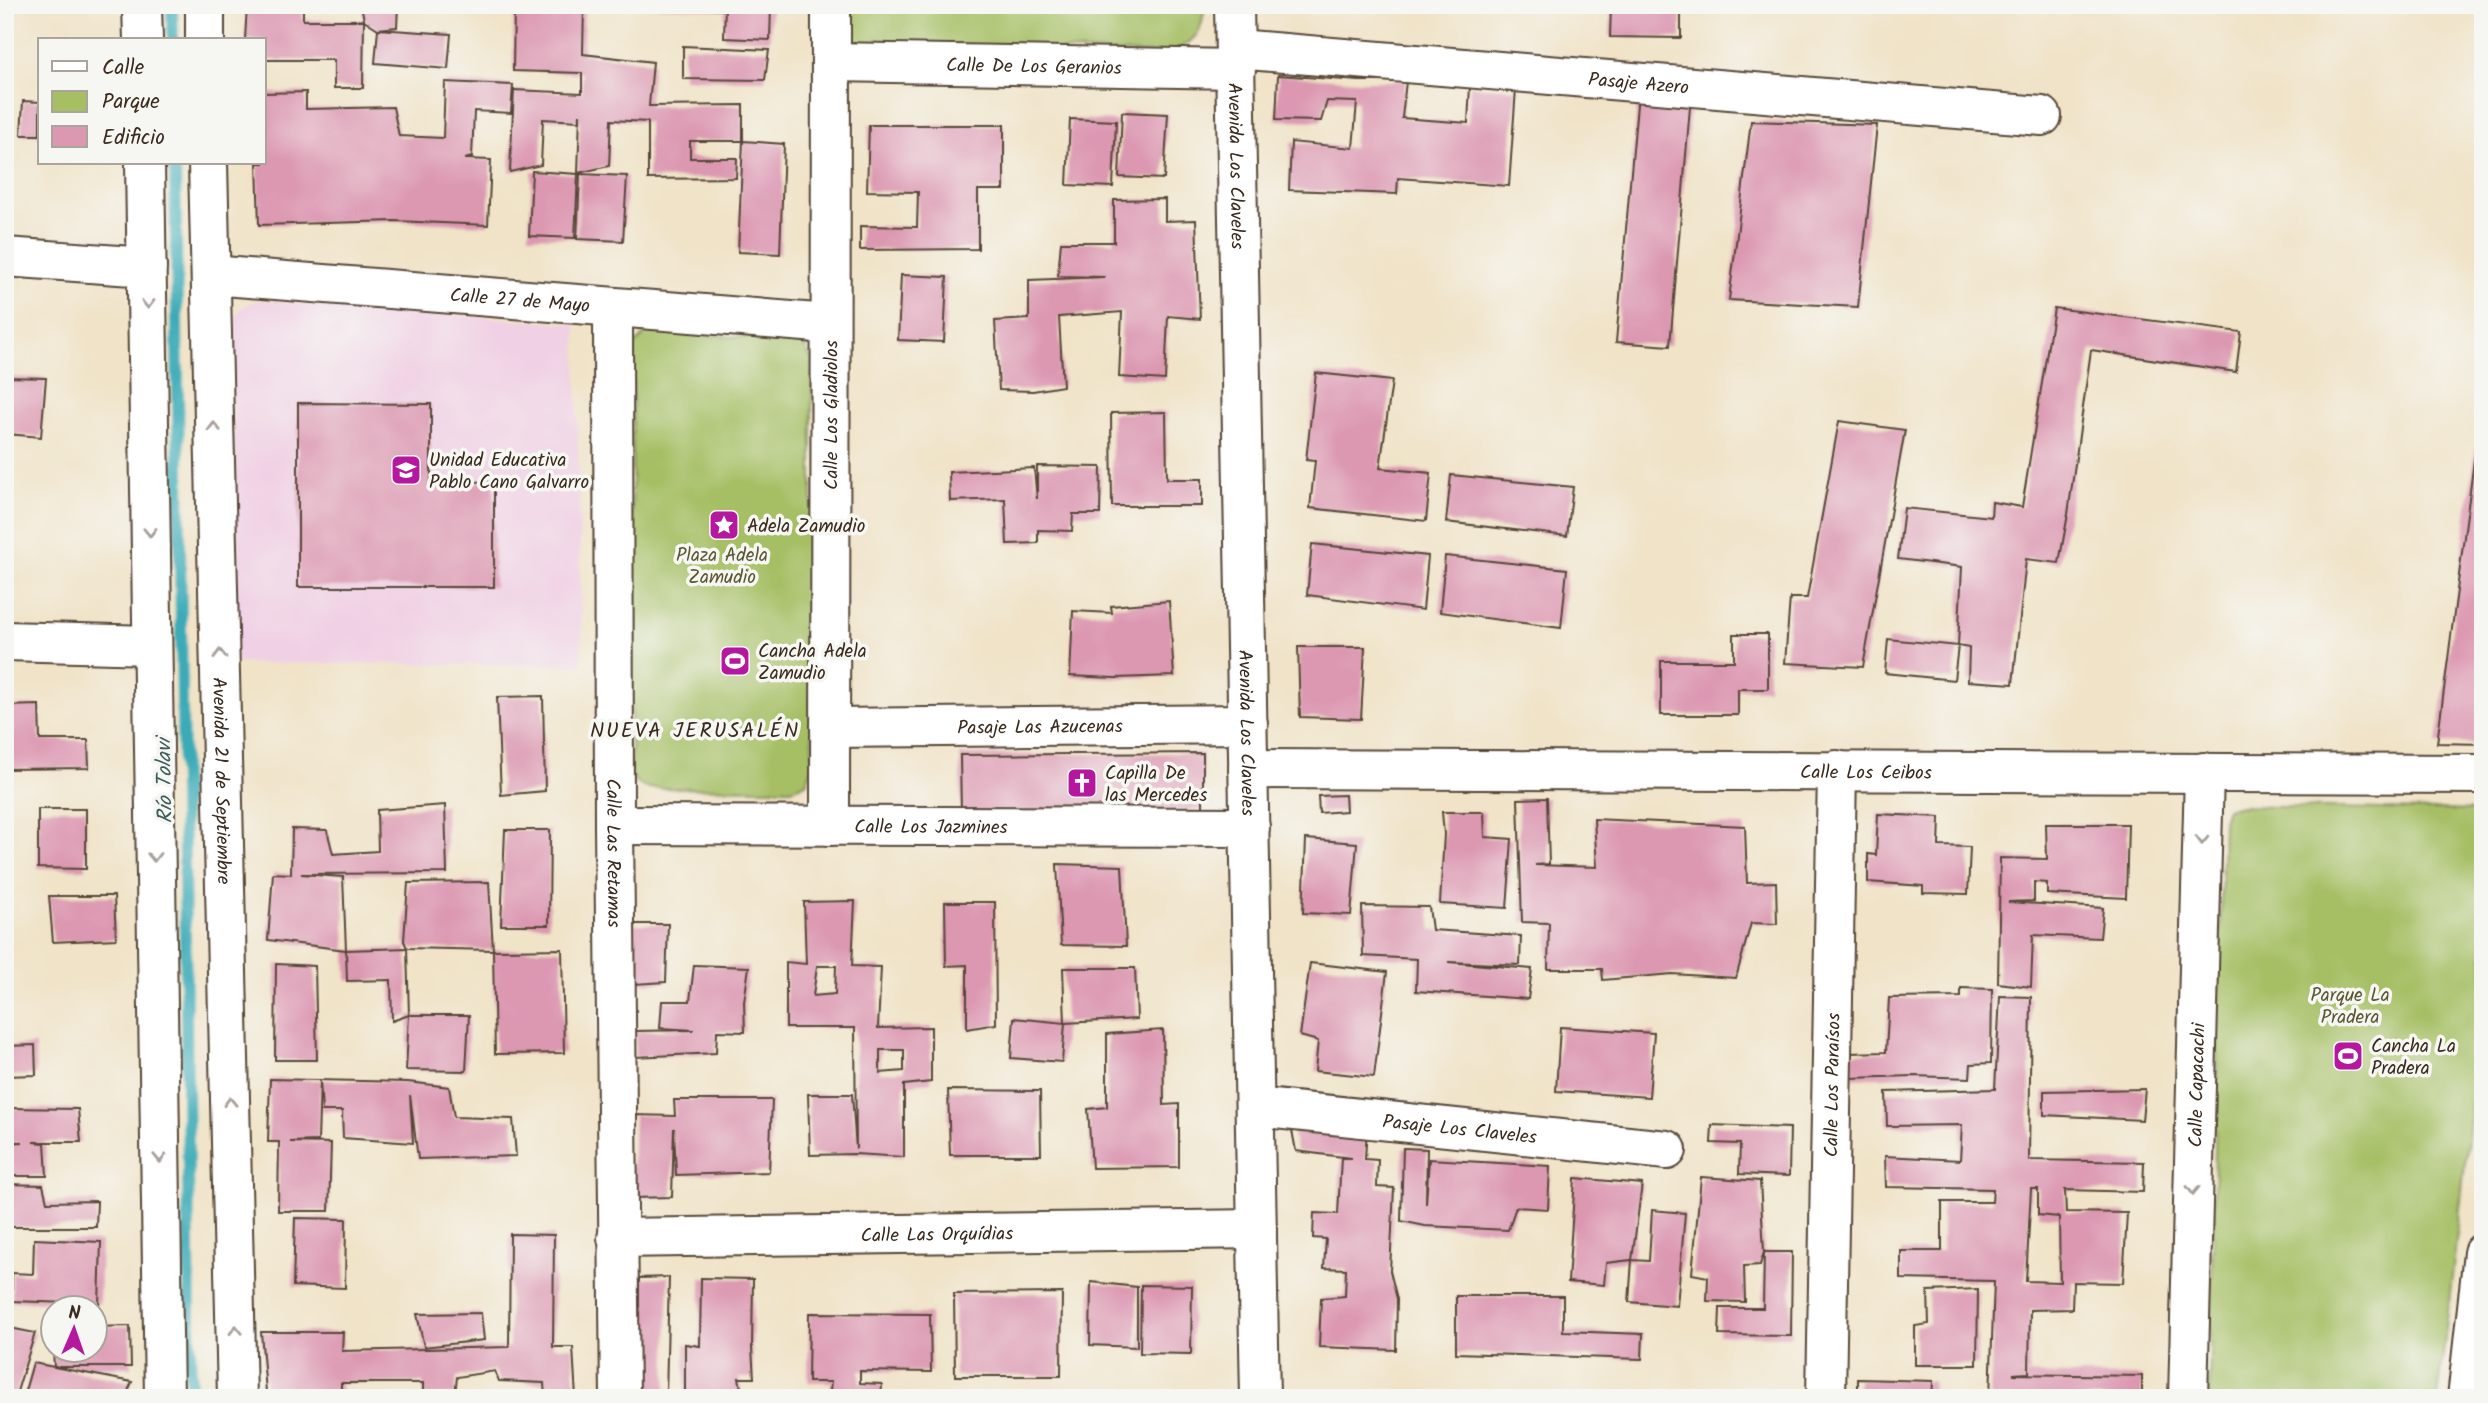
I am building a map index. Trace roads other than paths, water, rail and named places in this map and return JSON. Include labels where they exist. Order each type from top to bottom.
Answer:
[{"type":"street","points":[[142,5],[143,38]]},
{"type":"street","points":[[205,5],[205,38]]},
{"type":"street","name":"Calle Los Gladiolos","points":[[830,825],[831,5]]},
{"type":"street","name":"Avenida Los Claveles","points":[[1234,5],[1260,1398]]},
{"type":"street","name":"Calle De Los Geranios","points":[[831,62],[1236,59]]},
{"type":"street","name":"Pasaje Azero","points":[[1236,59],[2042,116]]},
{"type":"street","points":[[145,164],[163,1398]]},
{"type":"street","name":"Avenida 21 de Septiembre","points":[[208,164],[237,1398]]},
{"type":"street","points":[[5,257],[147,267]]},
{"type":"street","name":"Calle 27 de Mayo","points":[[211,275],[830,324]]},
{"type":"street","name":"Calle Las Retamas","points":[[613,307],[614,825],[620,1398]]},
{"type":"street","points":[[5,641],[151,645]]},
{"type":"street","name":"Pasaje Las Azucenas","points":[[831,728],[1248,724]]},
{"type":"street","name":"Calle Los Ceibos","points":[[1248,769],[2483,774]]},
{"type":"street","name":"Calle Los Paraísos","points":[[1826,1398],[1837,770]]},
{"type":"street","name":"Calle Capacachi","points":[[2188,1398],[2204,772]]},
{"type":"street","name":"Calle Los Jazmines","points":[[614,825],[1250,827]]},
{"type":"street","name":"Pasaje Los Claveles","points":[[1255,1107],[1667,1150]]},
{"type":"street","name":"Calle Las Orquídias","points":[[617,1238],[1257,1229]]},
{"type":"street","points":[[2467,1398],[2483,1253]]},
{"type":"waterway","name":"Río Tolavi","points":[[172,5],[173,38]]},
{"type":"waterway","name":"Río Tolavi","points":[[175,164],[191,1398]]},
{"type":"place","name":"Unidad Educativa Pablo Cano Galvarro","points":[[406,470]]},
{"type":"place","name":"Adela Zamudio","points":[[724,525]]},
{"type":"place","name":"Cancha Adela Zamudio","points":[[735,661]]},
{"type":"place","name":"Capilla De las Mercedes","points":[[1082,783]]},
{"type":"place","name":"Cancha La Pradera","points":[[2348,1056]]},
{"type":"district","name":"NUEVA JERUSALÉN","points":[[695,730]]},
{"type":"park label","name":"Plaza Adela Zamudio","points":[[722,565]]},
{"type":"park label","name":"Parque La Pradera","points":[[2350,1005]]}]
